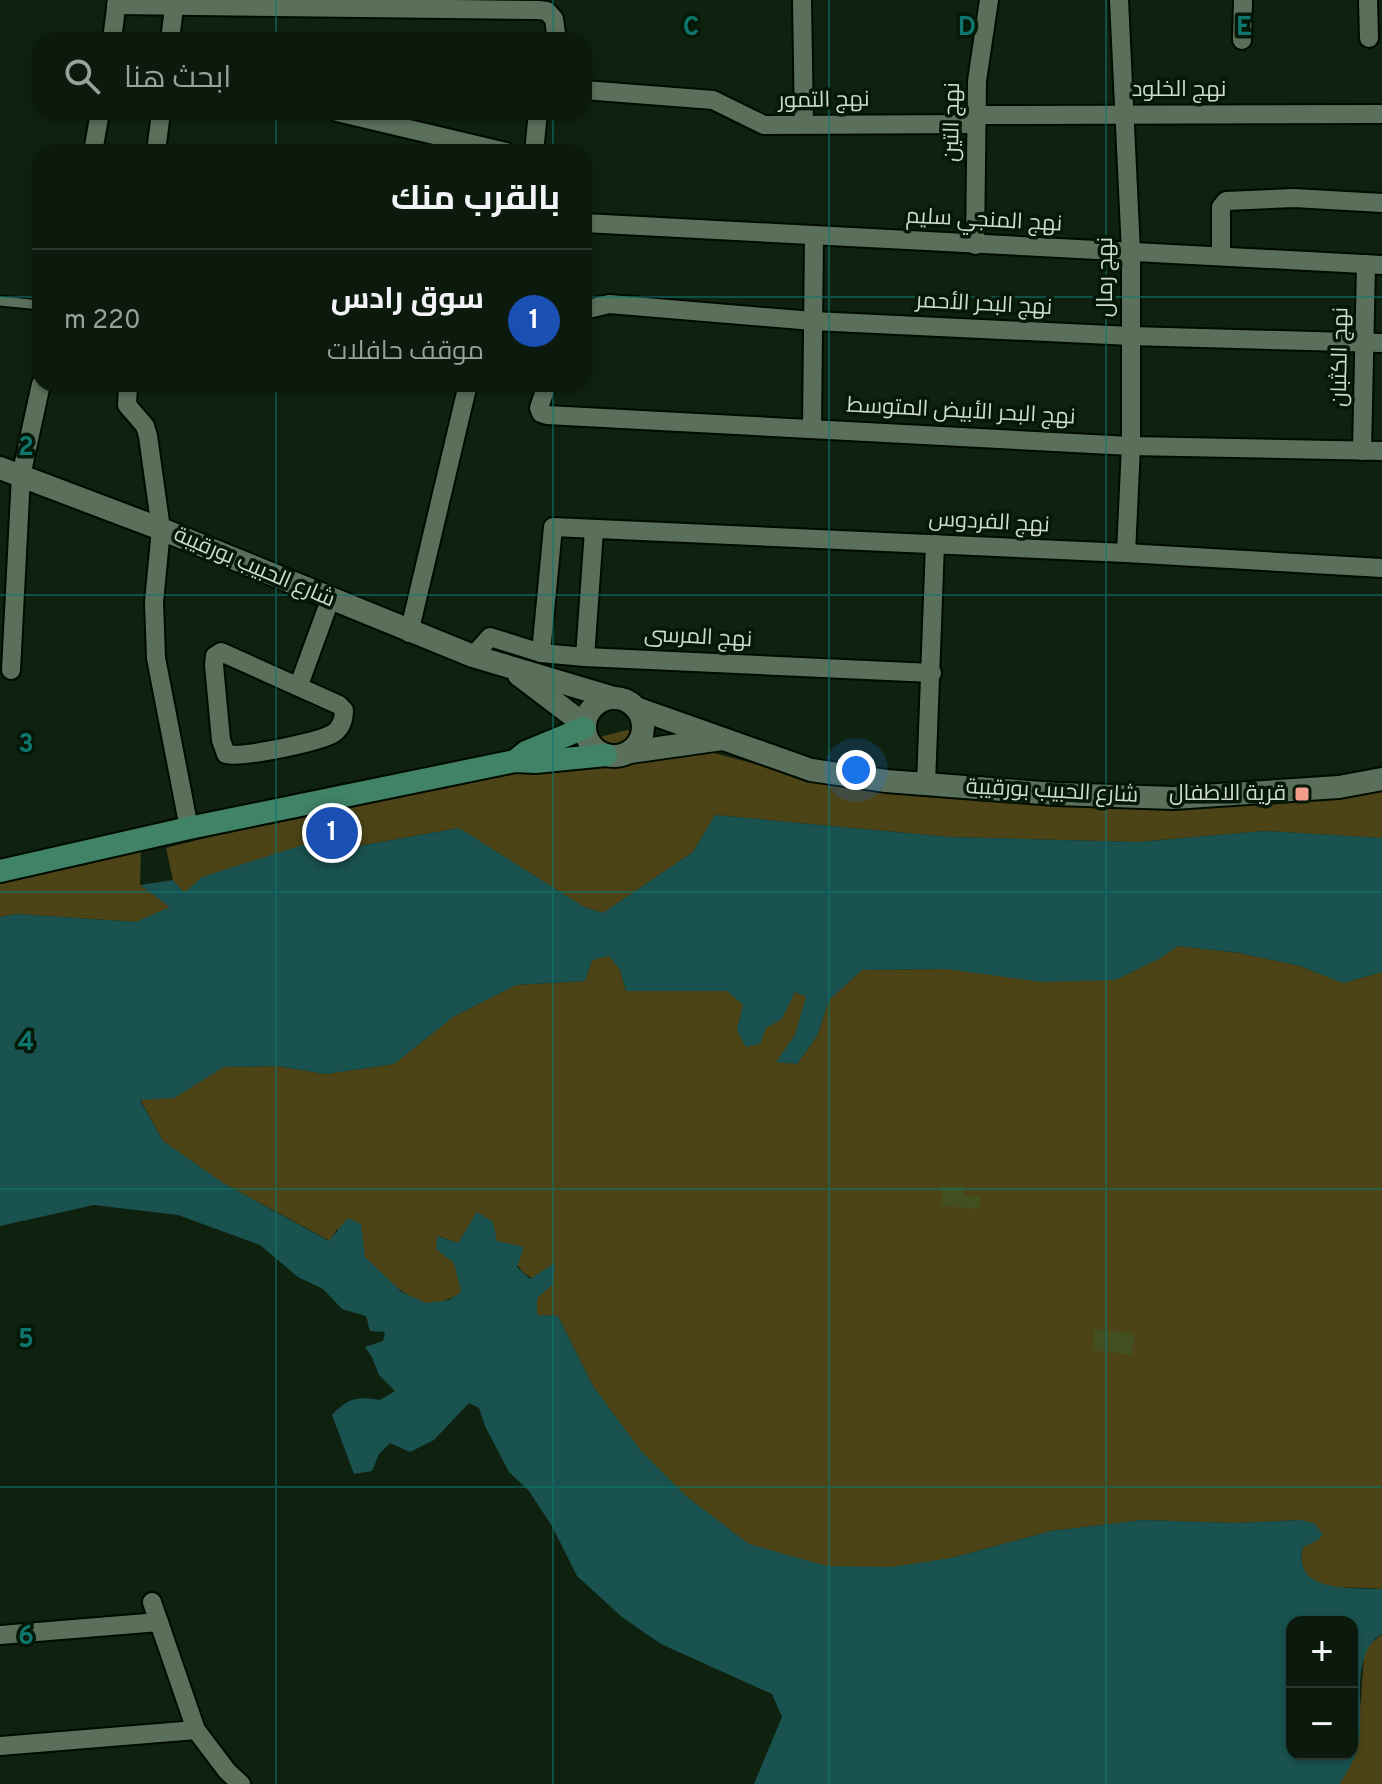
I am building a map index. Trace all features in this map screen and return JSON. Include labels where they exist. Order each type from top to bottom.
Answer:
[{"type":"main road","points":[[515,761],[526,752],[584,726]]},
{"type":"main road","points":[[0,871],[189,828],[515,761],[606,755]]},
{"type":"street","points":[[802,0],[804,124]]},
{"type":"street","name":"نهج التين","points":[[975,245],[977,81],[989,0]]},
{"type":"street","name":"نهج رمال","points":[[1119,0],[1131,252],[1131,446],[1126,553]]},
{"type":"street","points":[[1242,40],[1243,0]]},
{"type":"street","points":[[1368,0],[1369,38]]},
{"type":"street","points":[[171,32],[174,2]]},
{"type":"street","points":[[113,32],[116,3],[174,2],[538,10],[547,11],[554,19],[556,32]]},
{"type":"street","name":"نهج التمور","points":[[592,91],[713,100],[764,125],[976,120]]},
{"type":"street","name":"نهج الخلود","points":[[976,120],[1125,114],[1382,114]]},
{"type":"street","points":[[94,144],[99,120]]},
{"type":"street","points":[[157,144],[160,120]]},
{"type":"street","points":[[371,120],[472,144]]},
{"type":"street","points":[[535,144],[537,120]]},
{"type":"street","points":[[1221,256],[1221,207],[1226,201],[1294,198],[1382,203]]},
{"type":"street","name":"نهج المنجي سليم","points":[[592,223],[1374,264]]},
{"type":"street","points":[[812,428],[814,236]]},
{"type":"street","name":"نهج الكثبان","points":[[1362,451],[1374,343],[1374,264]]},
{"type":"street","name":"نهج البحر الأحمر","points":[[592,308],[609,304],[813,321],[1131,336],[1374,343]]},
{"type":"street","points":[[11,670],[11,472],[38,392]]},
{"type":"street","points":[[128,392],[127,405],[145,426],[148,436],[161,529],[154,602],[156,658],[189,828]]},
{"type":"street","points":[[409,633],[466,392]]},
{"type":"street","name":"نهج البحر الأبيض المتوسط","points":[[545,392],[540,411],[547,415],[1131,446],[1382,451]]},
{"type":"street","name":"شارع الحبيب بورقيبة","points":[[11,472],[161,529],[409,633],[473,656],[614,698]]},
{"type":"street","name":"نهج الفردوس","points":[[541,653],[553,527],[1382,568]]},
{"type":"street","points":[[585,657],[594,530]]},
{"type":"street","points":[[926,784],[935,544]]},
{"type":"street","points":[[299,685],[330,600]]},
{"type":"street","name":"نهج المرسى","points":[[473,656],[490,637],[541,653],[585,657],[932,673]]},
{"type":"street","points":[[224,653],[299,685],[344,710],[338,729],[332,734],[293,745],[240,756],[226,754],[220,725],[214,665],[216,655],[224,653]]},
{"type":"street","name":"شارع الحبيب بورقيبة","points":[[508,667],[584,726]]},
{"type":"street","points":[[622,699],[636,708],[643,731],[630,752],[606,755],[591,745],[584,726],[593,707],[599,702],[622,699]]},
{"type":"street","name":"شارع الحبيب بورقيبة","points":[[636,708],[811,770],[926,784],[1056,794],[1173,798],[1339,787],[1382,779]]},
{"type":"street","name":"شارع الحبيب بورقيبة","points":[[630,752],[727,738]]},
{"type":"street","points":[[152,1602],[196,1730],[227,1771],[241,1784]]},
{"type":"street","points":[[0,1635],[159,1622]]},
{"type":"street","points":[[0,1746],[196,1730]]},
{"type":"lane","points":[[0,301],[32,304]]},
{"type":"shaded area","points":[[627,730],[774,769],[951,795],[1382,784],[1382,838],[1264,831],[1138,842],[949,837],[715,815],[693,852],[603,913],[584,907],[459,828],[359,846],[315,841],[184,893],[173,880],[166,848]]},
{"type":"shaded area","points":[[141,847],[140,885],[170,907],[137,922],[18,914],[0,917],[0,877]]},
{"type":"shaded area","points":[[1178,946],[1240,953],[1300,966],[1343,983],[1382,972],[1382,1589],[1328,1585],[1307,1574],[1302,1563],[1303,1547],[1318,1540],[1300,1520],[1235,1523],[1142,1520],[1051,1531],[951,1558],[891,1568],[827,1567],[749,1544],[687,1497],[641,1451],[593,1386],[558,1316],[537,1315],[537,1298],[552,1284],[523,1272],[509,1245],[497,1241],[477,1212],[458,1243],[438,1236],[436,1249],[454,1263],[462,1292],[444,1301],[425,1303],[391,1282],[337,1229],[330,1241],[223,1183],[163,1141],[140,1099],[174,1098],[223,1067],[277,1066],[326,1074],[394,1064],[453,1017],[516,985],[585,981],[592,960],[610,955],[620,970],[626,991],[727,990],[743,1005],[737,1030],[774,1023],[795,992],[807,997],[795,1035],[776,1062],[797,1064],[817,1036],[829,1000],[862,970],[946,969],[1115,980],[1159,959]]},
{"type":"shaded area","points":[[1382,1634],[1382,1784],[1338,1784],[1353,1760],[1358,1760],[1364,1655],[1368,1646]]},
{"type":"water","points":[[715,815],[949,837],[1138,842],[1264,831],[1382,838],[1382,972],[1343,983],[1300,966],[1240,953],[1178,946],[1159,959],[1115,980],[1042,982],[946,969],[862,970],[829,1000],[817,1036],[797,1064],[776,1062],[795,1035],[806,997],[795,992],[782,1019],[766,1028],[760,1044],[746,1047],[737,1030],[743,1005],[727,991],[626,991],[620,970],[609,956],[592,960],[585,981],[516,985],[453,1017],[394,1064],[326,1074],[277,1066],[224,1067],[174,1098],[140,1100],[163,1141],[223,1183],[329,1241],[348,1218],[361,1224],[365,1257],[402,1292],[426,1303],[449,1300],[461,1292],[454,1263],[436,1249],[437,1236],[458,1243],[477,1212],[493,1222],[497,1241],[524,1247],[517,1267],[530,1279],[555,1263],[553,1284],[537,1298],[537,1315],[558,1316],[593,1386],[641,1451],[687,1497],[749,1544],[827,1566],[891,1567],[951,1558],[1051,1531],[1142,1520],[1235,1523],[1300,1520],[1314,1523],[1323,1534],[1303,1547],[1302,1562],[1306,1573],[1328,1585],[1382,1589],[1382,1634],[1371,1643],[1361,1671],[1358,1746],[1358,1616],[1286,1616],[1286,1760],[1353,1760],[1339,1784],[754,1784],[782,1717],[772,1694],[661,1644],[622,1617],[577,1576],[552,1526],[529,1491],[509,1472],[479,1408],[469,1403],[434,1440],[410,1452],[390,1443],[379,1454],[372,1471],[354,1474],[332,1415],[353,1400],[380,1400],[395,1391],[379,1375],[365,1347],[383,1341],[385,1332],[370,1331],[366,1316],[342,1309],[323,1289],[298,1277],[260,1245],[178,1215],[94,1205],[0,1226],[0,917],[18,914],[136,922],[170,907],[140,885],[173,880],[184,893],[202,877],[315,841],[359,846],[459,828],[584,907],[603,913],[693,852]]},
{"type":"building","points":[[942,1186],[964,1187],[963,1196],[980,1197],[979,1209],[941,1206]]},
{"type":"building","points":[[1094,1329],[1134,1333],[1132,1355],[1092,1350]]},
{"type":"place","name":"قرية الاطفال","points":[[1302,794]]},
{"type":"place","name":"سوق رادس","points":[[332,833]]}]
